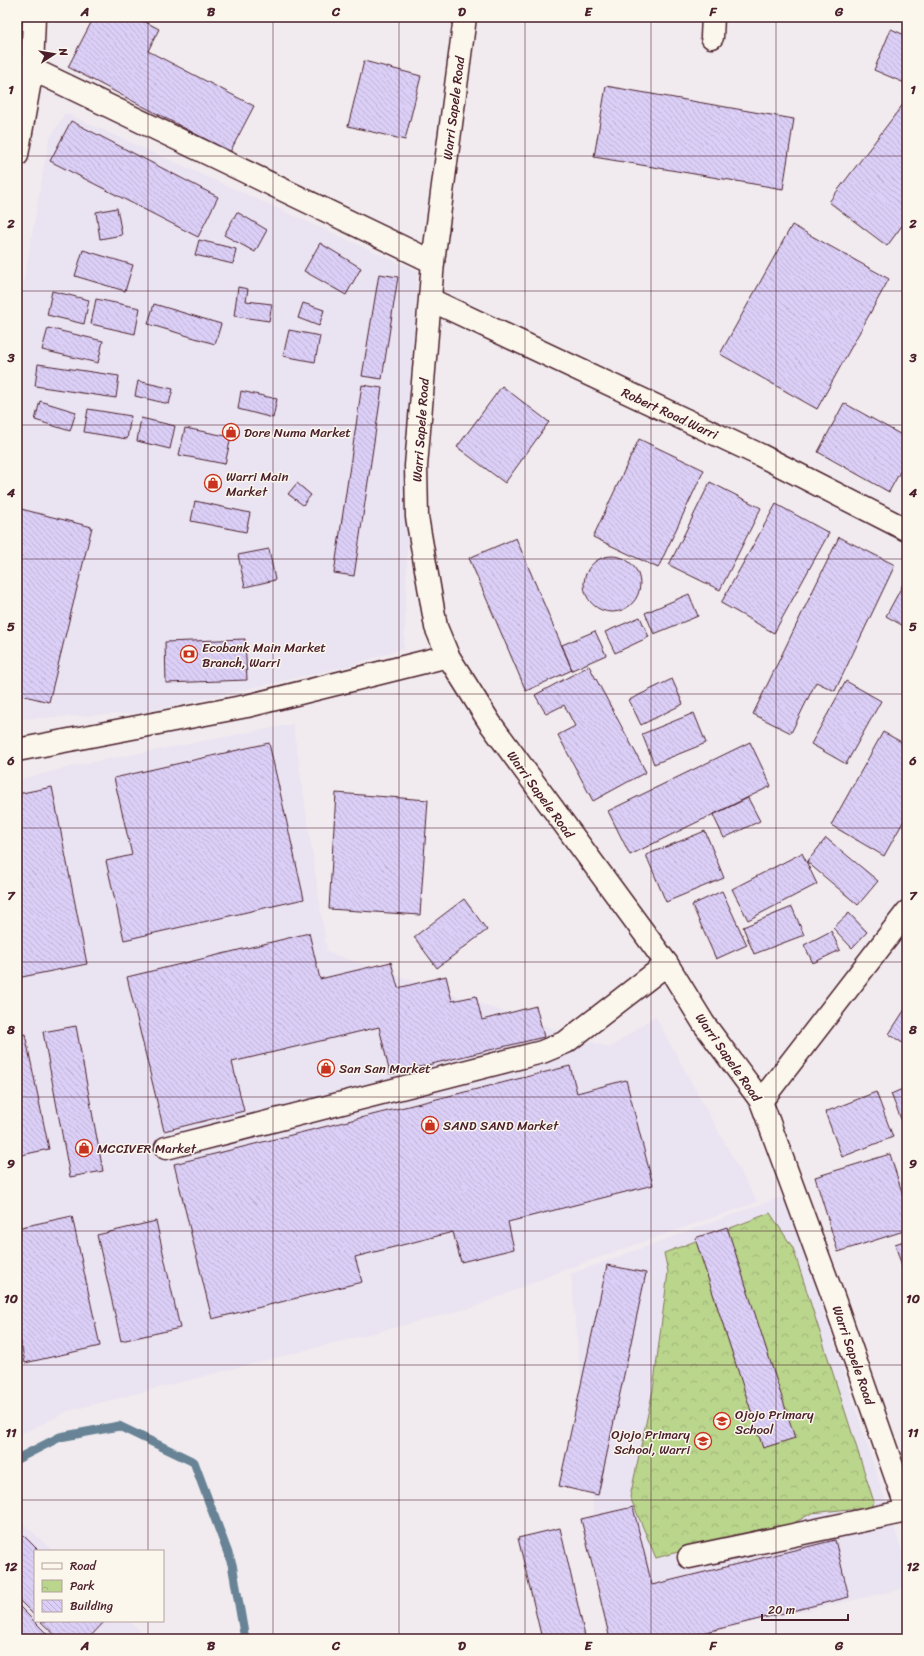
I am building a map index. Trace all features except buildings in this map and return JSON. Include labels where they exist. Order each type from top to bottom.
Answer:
[{"type":"street","points":[[17,155],[32,69],[34,17]]},
{"type":"street","name":"Warri Sapele Road","points":[[465,17],[434,262],[416,466],[417,517],[436,627],[448,656],[490,723],[667,964],[704,1024],[761,1101],[835,1302],[907,1510]]},
{"type":"street","points":[[32,69],[434,262]]},
{"type":"street","name":"Robert Road Warri","points":[[431,300],[760,456],[907,530]]},
{"type":"street","points":[[17,750],[247,706],[448,656]]},
{"type":"street","points":[[761,1101],[907,912]]},
{"type":"street","points":[[166,1148],[542,1052],[566,1042],[667,964]]},
{"type":"street","points":[[689,1557],[907,1510]]},
{"type":"shaded area","name":"Warri Main Market","points":[[65,113],[417,271],[404,648],[348,666],[141,713],[17,719],[17,318],[49,140]]},
{"type":"shaded area","name":"SAND SAND Market","points":[[293,724],[327,952],[610,1048],[655,1016],[757,1202],[566,1269],[474,1307],[68,1411],[17,1436],[17,780],[78,765]]},
{"type":"shaded area","name":"Ojojo Primary School","points":[[786,1195],[907,1567],[907,1588],[679,1639],[606,1639],[571,1274]]},
{"type":"shaded area","points":[[17,1518],[52,1550],[34,1550],[34,1622],[130,1622],[140,1631],[132,1639],[17,1639]]},
{"type":"green space","points":[[770,1213],[793,1248],[874,1502],[868,1510],[849,1509],[812,1513],[792,1524],[762,1529],[656,1558],[630,1497],[653,1390],[668,1272],[664,1253]]},
{"type":"waterway","points":[[17,1459],[60,1437],[119,1426],[194,1462],[232,1564],[245,1639]]},
{"type":"place","name":"Dore Numa Market","points":[[231,432]]},
{"type":"place","name":"Warri Main Market","points":[[213,483]]},
{"type":"place","name":"Ecobank Main Market Branch, Warri","points":[[189,654]]},
{"type":"place","name":"San San Market","points":[[326,1068]]},
{"type":"place","name":"SAND SAND Market","points":[[430,1125]]},
{"type":"place","name":"MCCIVER Market","points":[[84,1148]]},
{"type":"place","name":"Ojojo Primary School","points":[[722,1421]]},
{"type":"place","name":"Ojojo Primary School, Warri","points":[[703,1441]]}]
